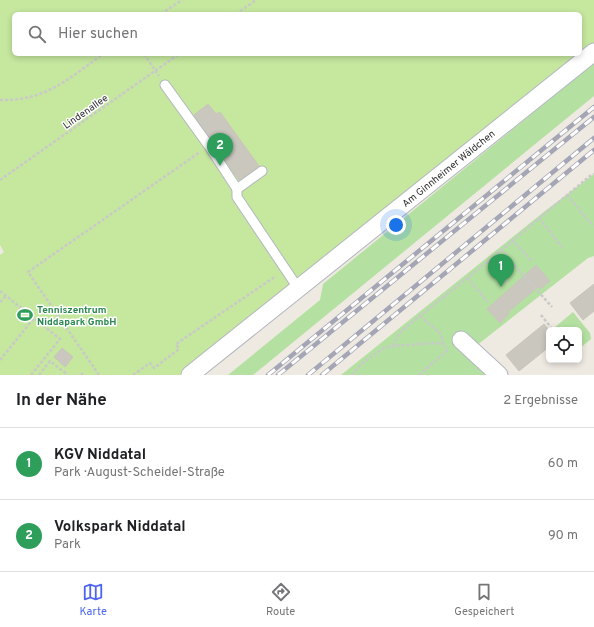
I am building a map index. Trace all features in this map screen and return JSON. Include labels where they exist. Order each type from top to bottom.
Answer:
[{"type":"street","name":"Am Ginnheimer Wäldchen","points":[[190,375],[594,52]]},
{"type":"street","points":[[455,345],[499,375]]},
{"type":"lane","points":[[165,85],[237,189],[237,197],[298,288]]},
{"type":"lane","points":[[237,189],[262,171]]},
{"type":"path","points":[[164,12],[182,0]]},
{"type":"path","points":[[239,12],[256,0]]},
{"type":"path","points":[[0,100],[14,101],[48,92],[100,56]]},
{"type":"path","points":[[146,56],[165,85]]},
{"type":"path","name":"Lindenallee","points":[[0,180],[176,56]]},
{"type":"path","points":[[99,375],[28,272],[208,146]]},
{"type":"path","points":[[393,346],[399,333],[594,174]]},
{"type":"path","points":[[567,195],[593,226]]},
{"type":"path","points":[[539,218],[562,247]]},
{"type":"path","points":[[512,240],[532,261]]},
{"type":"path","points":[[501,250],[552,307]]},
{"type":"path","points":[[488,261],[507,284]]},
{"type":"path","points":[[133,375],[150,363],[154,368],[179,349],[176,344],[285,270]]},
{"type":"path","points":[[467,278],[488,302]]},
{"type":"path","points":[[0,291],[60,339],[31,375]]},
{"type":"path","points":[[0,302],[6,296]]},
{"type":"path","points":[[541,315],[551,327]]},
{"type":"path","points":[[420,316],[441,334],[443,344]]},
{"type":"path","points":[[0,360],[34,318]]},
{"type":"path","points":[[352,375],[362,363],[384,348],[393,346],[455,345]]},
{"type":"path","points":[[419,375],[455,345]]},
{"type":"path","points":[[39,375],[50,361],[68,375]]},
{"type":"green space","points":[[0,0],[594,0],[594,48],[339,247],[180,375],[0,375],[0,255],[4,252],[0,245]]},
{"type":"green space","points":[[594,63],[594,96],[253,375],[228,375],[320,300],[323,284]]},
{"type":"green space","points":[[594,174],[594,256],[588,258],[467,353],[489,375],[341,375],[545,211]]},
{"type":"green space","points":[[573,312],[590,333],[591,339],[582,346],[582,327],[555,327]]},
{"type":"building","points":[[208,104],[216,114],[220,112],[259,166],[239,180],[194,115]]},
{"type":"building","points":[[536,265],[550,281],[540,289],[538,287],[508,312],[509,314],[500,323],[487,309]]},
{"type":"building","points":[[594,284],[594,311],[583,320],[570,303]]},
{"type":"building","points":[[544,324],[546,327],[546,349],[519,371],[506,355]]},
{"type":"building","points":[[62,348],[73,357],[65,367],[54,357]]},
{"type":"railway","points":[[268,375],[594,107]]},
{"type":"railway","points":[[278,375],[594,117]]},
{"type":"railway","points":[[308,375],[594,138]]},
{"type":"railway","points":[[322,375],[594,150]]},
{"type":"place","name":"Volkspark Niddatal","points":[[220,166]]},
{"type":"place","name":"KGV Niddatal","points":[[501,287]]},
{"type":"place","name":"Tenniszentrum Niddapark GmbH","points":[[25,315]]}]
